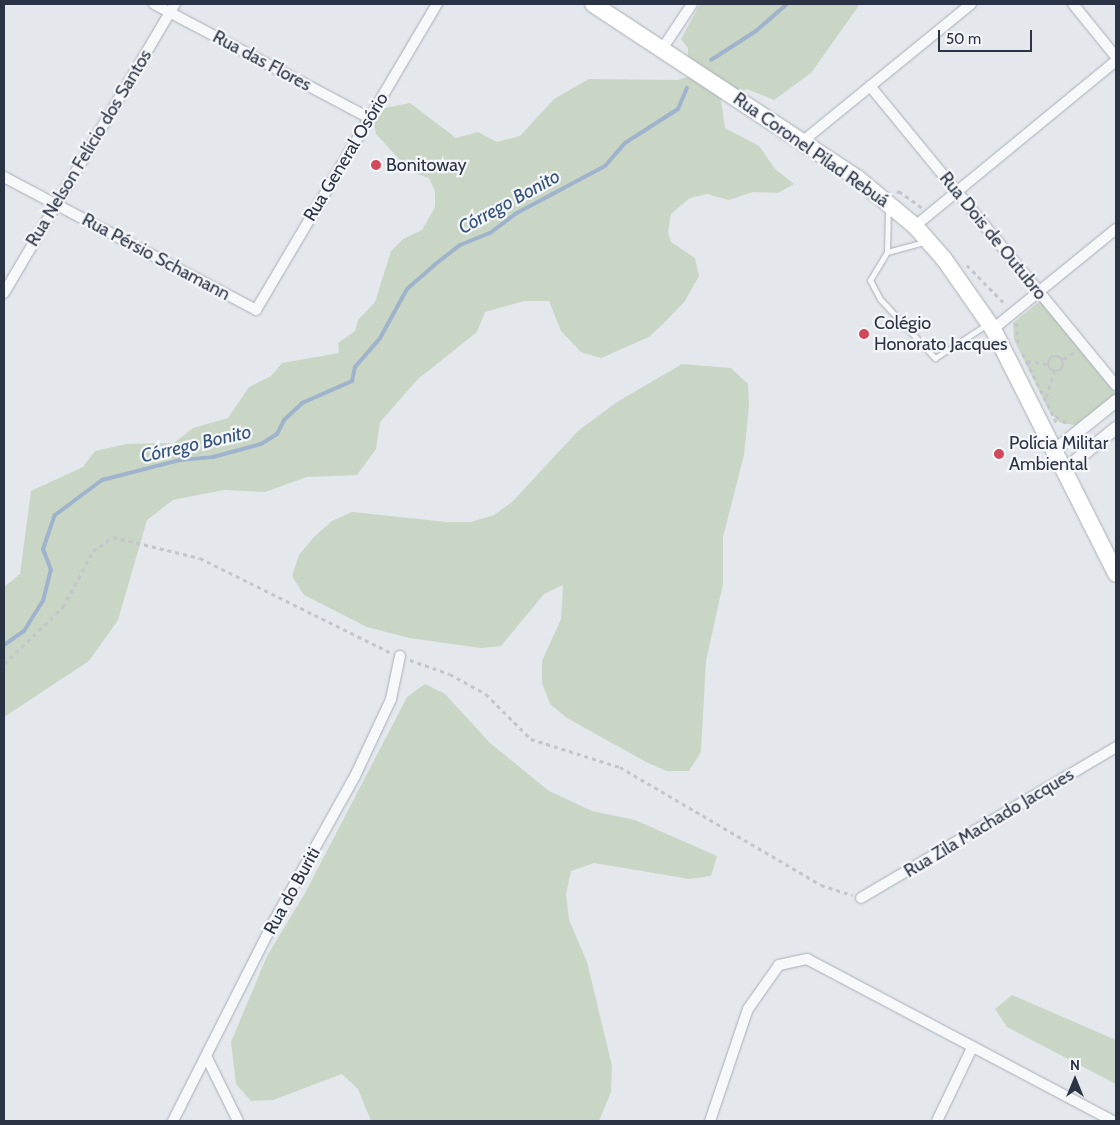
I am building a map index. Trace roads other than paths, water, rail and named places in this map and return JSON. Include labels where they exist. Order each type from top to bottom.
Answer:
[{"type":"main road","name":"Rua Coronel Pilad Rebuá","points":[[593,4],[803,141],[888,202],[928,241],[991,326],[1116,574]]},
{"type":"street","name":"Rua das Flores","points":[[154,4],[173,8],[369,118]]},
{"type":"street","name":"Rua General Osório","points":[[256,310],[437,4]]},
{"type":"street","points":[[662,49],[692,4]]},
{"type":"street","points":[[803,141],[971,4]]},
{"type":"street","points":[[1073,4],[1116,57]]},
{"type":"street","name":"Rua Nelson Felício dos Santos","points":[[4,293],[173,8]]},
{"type":"street","points":[[914,226],[1116,62]]},
{"type":"street","name":"Rua Dois de Outubro","points":[[870,86],[1116,385]]},
{"type":"street","name":"Rua Pérsio Schamann","points":[[4,177],[256,310]]},
{"type":"street","points":[[991,326],[1039,292],[1116,229]]},
{"type":"street","points":[[1054,451],[1116,401]]},
{"type":"street","points":[[1064,470],[1116,428]]},
{"type":"street","name":"Rua do Buriti","points":[[173,1121],[207,1058],[274,920],[355,776],[391,699],[400,656]]},
{"type":"street","name":"Rua Zila Machado Jacques","points":[[861,898],[1116,747]]},
{"type":"street","points":[[710,1121],[748,1009],[779,965],[808,958],[972,1048],[1043,1081],[1113,1121]]},
{"type":"street","points":[[937,1121],[972,1048]]},
{"type":"street","points":[[207,1058],[238,1121]]},
{"type":"lane","points":[[888,202],[887,252],[870,280],[880,299],[935,358],[991,326]]},
{"type":"lane","points":[[887,252],[928,241]]},
{"type":"waterway","points":[[711,60],[756,31],[787,4]]},
{"type":"waterway","name":"Córrego Bonito","points":[[4,645],[24,631],[43,601],[51,570],[43,549],[55,515],[102,480],[180,460],[213,457],[261,444],[277,434],[284,420],[302,403],[352,381],[355,367],[380,338],[407,289],[433,266],[460,245],[490,233],[515,214],[605,166],[625,143],[678,109],[687,88]]},
{"type":"place","name":"Bonitoway","points":[[376,165]]},
{"type":"place","name":"Colégio Honorato Jacques","points":[[864,334]]},
{"type":"place","name":"Polícia Militar Ambiental","points":[[999,454]]}]
